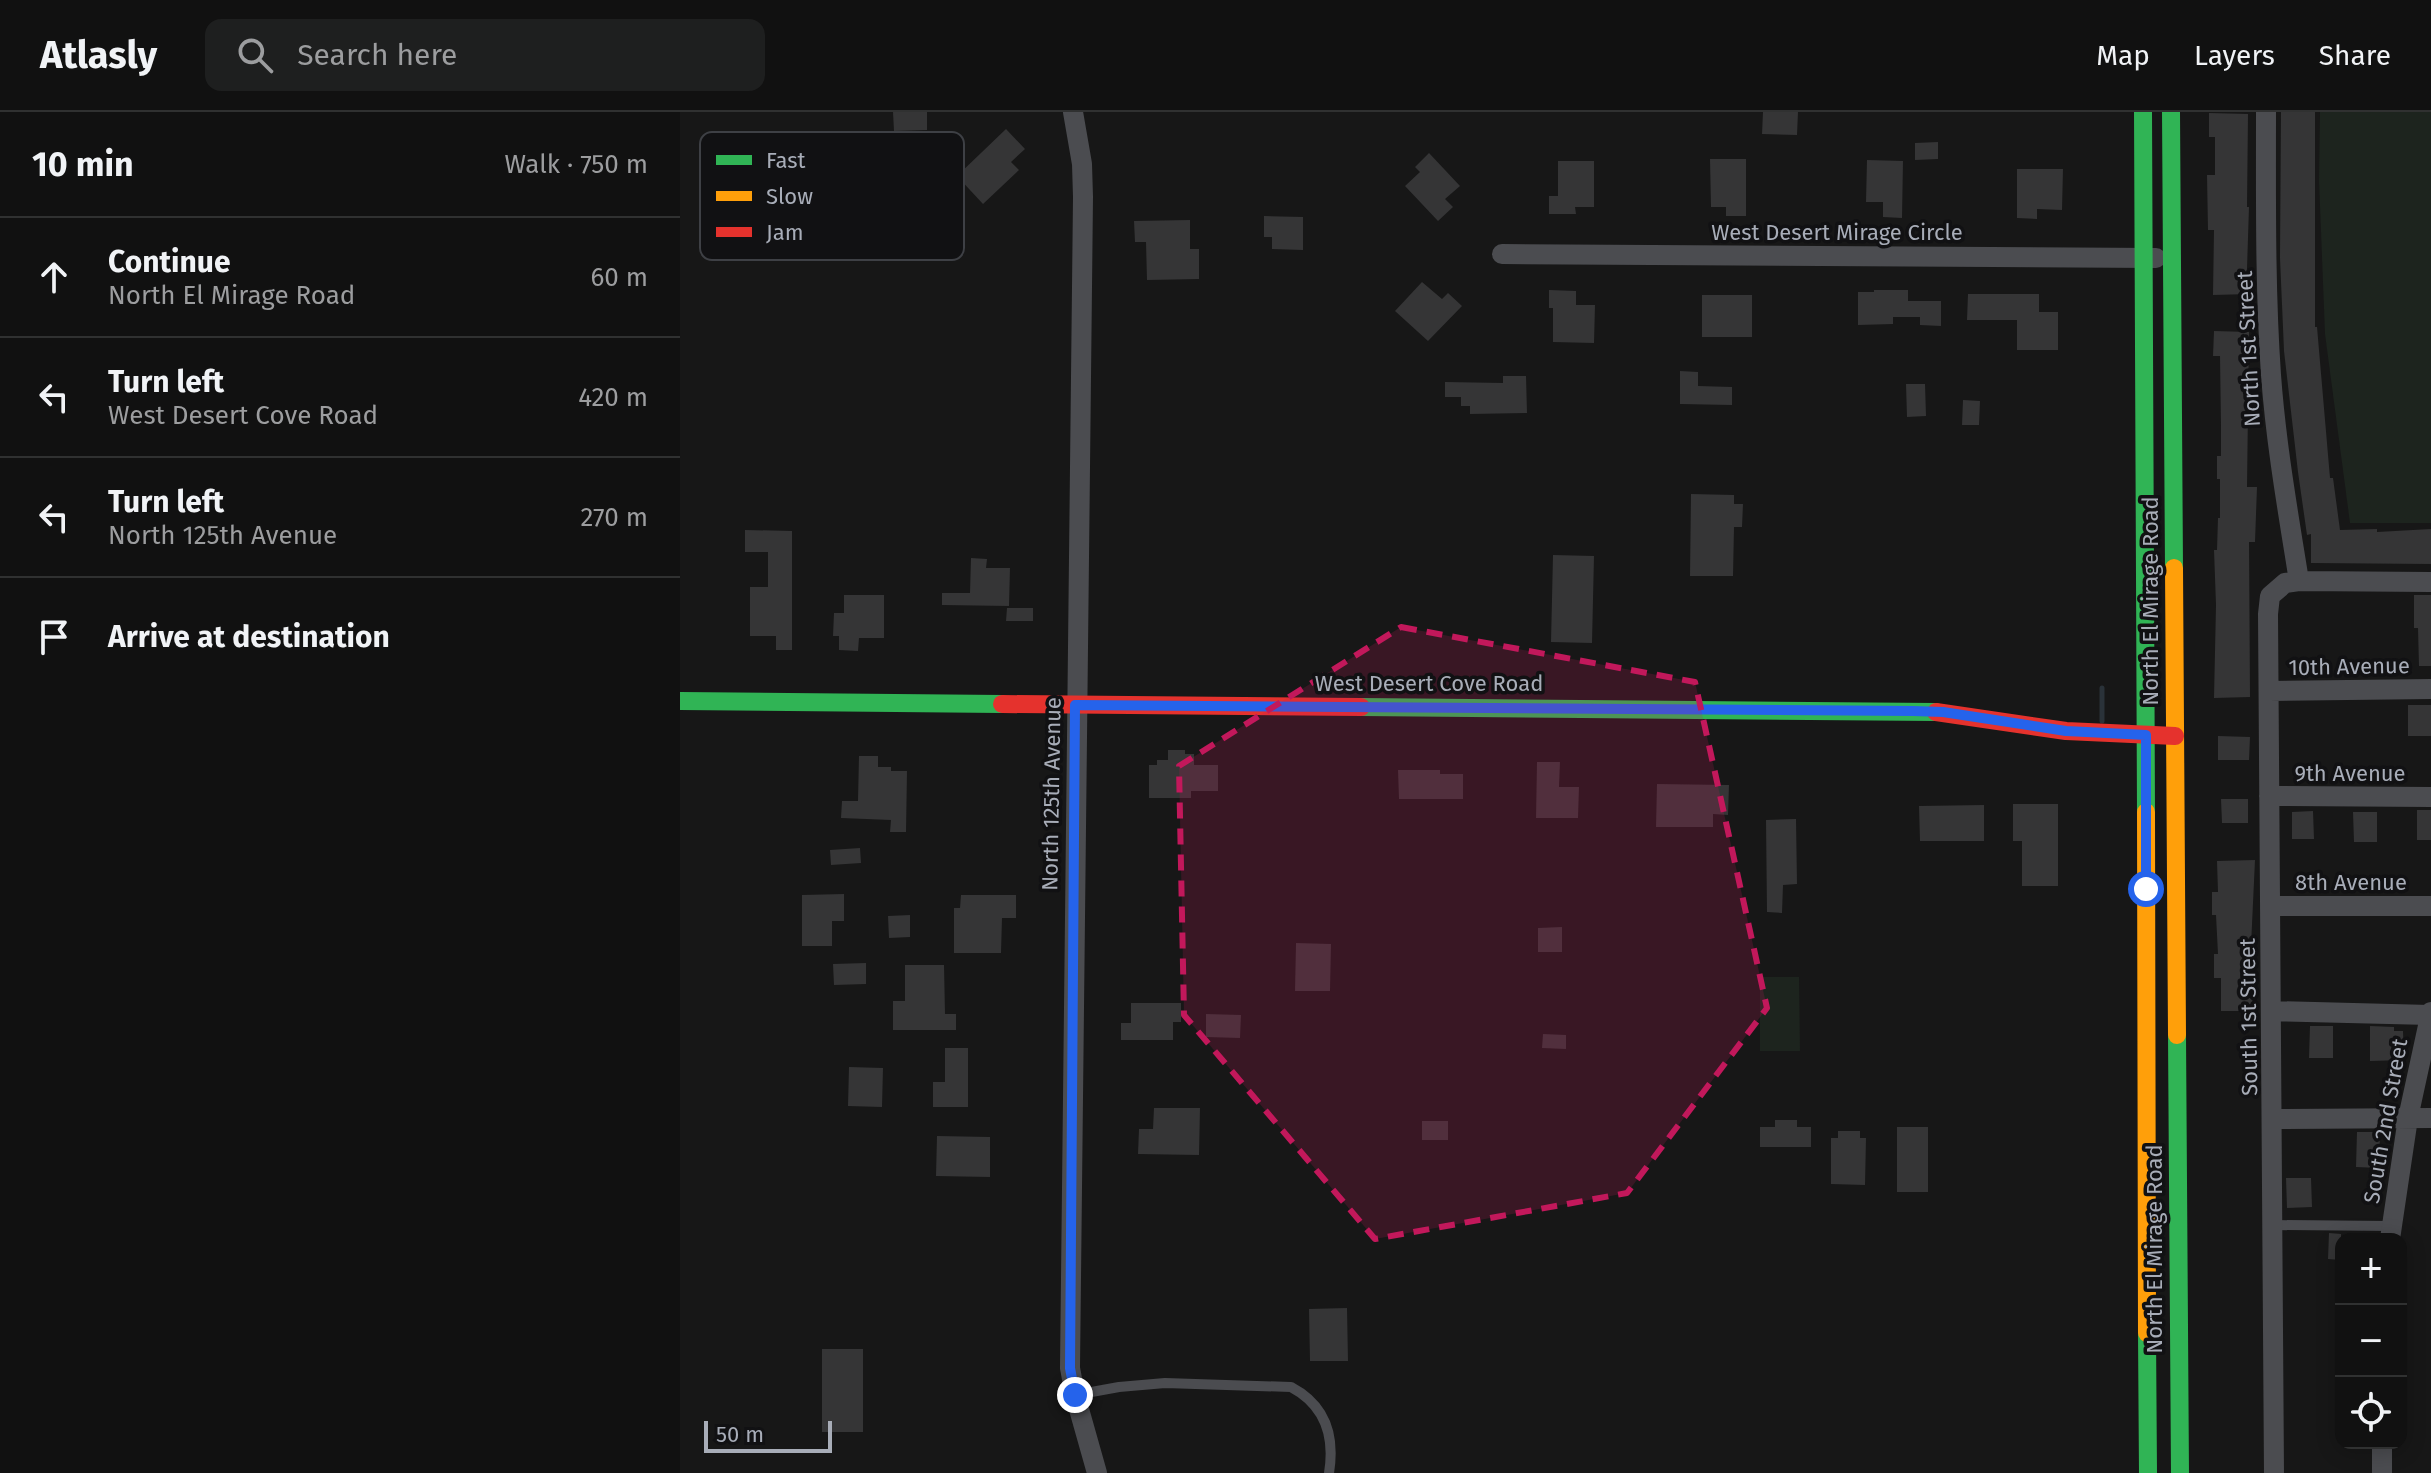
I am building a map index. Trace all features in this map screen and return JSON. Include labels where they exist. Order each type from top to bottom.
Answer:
[{"type":"main road","name":"North El Mirage Road","points":[[2143,112],[2148,1473]]},
{"type":"main road","name":"North El Mirage Road","points":[[2171,112],[2180,1473]]},
{"type":"main road","name":"West Desert Cove Road","points":[[680,701],[1913,711],[1943,712],[2066,731],[2175,736]]},
{"type":"street","name":"North 125th Avenue","points":[[1073,112],[1082,164],[1083,197],[1070,1368],[1097,1473]]},
{"type":"street","name":"North 1st Street","points":[[2266,112],[2267,315],[2271,377],[2279,454],[2299,581]]},
{"type":"street","name":"West Desert Mirage Circle","points":[[1502,254],[2172,258]]},
{"type":"street","points":[[2299,581],[2431,582]]},
{"type":"street","name":"South 1st Street","points":[[2274,1473],[2268,614],[2270,596],[2285,583],[2299,581]]},
{"type":"street","name":"10th Avenue","points":[[2269,691],[2431,689]]},
{"type":"street","name":"9th Avenue","points":[[2269,796],[2431,797]]},
{"type":"street","name":"8th Avenue","points":[[2270,906],[2431,906]]},
{"type":"street","points":[[2271,1011],[2431,1013]]},
{"type":"street","name":"South 2nd Street","points":[[2390,1233],[2408,1118],[2431,1013]]},
{"type":"street","points":[[2273,1119],[2431,1118]]},
{"type":"street","points":[[2382,1449],[2382,1473]]},
{"type":"lane","points":[[2272,1225],[2390,1233]]},
{"type":"lane","points":[[1075,1395],[1165,1383],[1291,1387],[1306,1395],[1327,1427],[1331,1444],[1329,1473]]},
{"type":"highlighted area","points":[[1401,627],[1695,682],[1767,1008],[1627,1193],[1375,1239],[1184,1015],[1179,766]]},
{"type":"shaded area","points":[[2320,112],[2431,112],[2431,523],[2350,523],[2325,334],[2319,180]]},
{"type":"shaded area","points":[[1760,977],[1799,977],[1800,1051],[1760,1051]]},
{"type":"building","points":[[893,112],[927,112],[927,130],[894,131]]},
{"type":"building","points":[[1763,112],[1798,112],[1797,135],[1762,134]]},
{"type":"building","points":[[2281,112],[2315,112],[2315,327],[2330,478],[2333,478],[2340,530],[2377,529],[2377,532],[2431,529],[2431,564],[2311,563],[2311,534],[2307,535],[2284,351],[2280,258]]},
{"type":"building","points":[[2209,113],[2248,114],[2247,269],[2250,294],[2213,295],[2214,230],[2208,230],[2207,175],[2215,175],[2215,137],[2209,137]]},
{"type":"building","points":[[1006,129],[1025,149],[1011,162],[1019,170],[983,204],[964,184],[964,169]]},
{"type":"building","points":[[1938,142],[1938,159],[1915,160],[1915,143]]},
{"type":"building","points":[[1429,153],[1460,186],[1445,199],[1453,207],[1438,221],[1405,186],[1420,172],[1415,167]]},
{"type":"building","points":[[1710,159],[1746,159],[1746,216],[1726,216],[1726,207],[1711,207]]},
{"type":"building","points":[[1867,160],[1903,161],[1902,218],[1883,217],[1883,202],[1866,202]]},
{"type":"building","points":[[1558,161],[1594,161],[1594,207],[1575,207],[1576,214],[1549,214],[1549,196],[1558,196]]},
{"type":"building","points":[[2017,169],[2063,169],[2062,210],[2037,209],[2037,219],[2017,218]]},
{"type":"building","points":[[1264,216],[1303,217],[1303,250],[1272,249],[1272,237],[1264,237]]},
{"type":"building","points":[[1190,220],[1190,249],[1199,249],[1199,279],[1147,280],[1146,242],[1135,242],[1134,221]]},
{"type":"building","points":[[1422,282],[1442,299],[1448,293],[1462,306],[1428,341],[1395,311]]},
{"type":"building","points":[[1549,290],[1576,291],[1576,305],[1595,305],[1594,343],[1553,342],[1553,308],[1549,308]]},
{"type":"building","points":[[1908,290],[1908,301],[1941,301],[1941,326],[1920,325],[1920,317],[1893,317],[1893,324],[1858,325],[1858,292]]},
{"type":"building","points":[[1968,294],[2039,294],[2039,312],[2058,312],[2058,350],[2017,350],[2017,320],[1967,320]]},
{"type":"building","points":[[1702,295],[1752,295],[1752,337],[1702,337]]},
{"type":"building","points":[[2214,331],[2249,332],[2247,487],[2257,487],[2255,542],[2249,542],[2250,697],[2214,698],[2214,550],[2217,550],[2220,518],[2217,456],[2221,456],[2221,426],[2220,356],[2213,356]]},
{"type":"building","points":[[1680,371],[1698,372],[1698,386],[1732,387],[1732,405],[1680,404]]},
{"type":"building","points":[[1503,376],[1526,376],[1527,413],[1470,414],[1470,406],[1461,406],[1461,397],[1445,397],[1445,382],[1503,383]]},
{"type":"building","points":[[1906,384],[1925,384],[1926,416],[1907,417]]},
{"type":"building","points":[[1963,400],[1980,401],[1979,425],[1962,425]]},
{"type":"building","points":[[1691,494],[1734,495],[1734,504],[1743,504],[1742,527],[1734,527],[1733,576],[1690,576]]},
{"type":"building","points":[[745,530],[792,531],[792,650],[776,650],[776,636],[750,636],[750,587],[768,587],[768,552],[745,552]]},
{"type":"building","points":[[1553,555],[1594,556],[1592,643],[1551,642]]},
{"type":"building","points":[[971,558],[987,559],[986,568],[1010,568],[1009,606],[942,605],[942,593],[970,593]]},
{"type":"building","points":[[844,595],[884,595],[884,638],[859,638],[858,651],[839,650],[839,636],[833,636],[834,613],[844,613]]},
{"type":"building","points":[[2414,595],[2431,595],[2431,666],[2419,666]]},
{"type":"building","points":[[1007,608],[1033,608],[1033,621],[1006,621]]},
{"type":"building","points":[[2408,705],[2431,705],[2431,736],[2408,736]]},
{"type":"building","points":[[2218,736],[2250,737],[2249,760],[2218,760]]},
{"type":"building","points":[[1168,750],[1185,750],[1185,754],[1194,754],[1194,765],[1218,765],[1218,791],[1191,791],[1191,798],[1149,798],[1149,765],[1157,765],[1157,760],[1168,760]]},
{"type":"building","points":[[859,756],[878,756],[878,767],[907,771],[906,832],[890,832],[891,820],[841,818],[842,801],[858,801]]},
{"type":"building","points":[[1537,762],[1560,762],[1559,787],[1579,787],[1578,818],[1536,818]]},
{"type":"building","points":[[1398,770],[1440,770],[1440,774],[1463,774],[1463,799],[1399,799]]},
{"type":"building","points":[[1657,784],[1729,785],[1728,815],[1713,814],[1713,827],[1656,827]]},
{"type":"building","points":[[2221,799],[2248,799],[2248,823],[2222,823]]},
{"type":"building","points":[[2013,804],[2058,804],[2058,886],[2022,886],[2022,841],[2013,841]]},
{"type":"building","points":[[1984,805],[1984,841],[1920,841],[1919,806]]},
{"type":"building","points":[[2417,810],[2431,810],[2431,840],[2417,840]]},
{"type":"building","points":[[2313,811],[2314,839],[2292,839],[2292,812]]},
{"type":"building","points":[[2353,812],[2377,812],[2377,842],[2354,842]]},
{"type":"building","points":[[1796,819],[1797,884],[1783,885],[1782,913],[1767,912],[1766,820]]},
{"type":"building","points":[[860,848],[861,863],[831,865],[830,850]]},
{"type":"building","points":[[2255,860],[2251,946],[2253,1011],[2221,1011],[2221,978],[2214,978],[2214,954],[2218,954],[2216,915],[2212,915],[2212,892],[2218,892],[2217,861]]},
{"type":"building","points":[[844,894],[844,921],[832,921],[832,946],[802,946],[802,895]]},
{"type":"building","points":[[961,895],[1016,895],[1016,918],[1002,918],[1001,953],[954,953],[954,908],[960,908]]},
{"type":"building","points":[[910,915],[910,937],[889,938],[888,916]]},
{"type":"building","points":[[1562,927],[1562,952],[1538,952],[1538,928]]},
{"type":"building","points":[[1296,943],[1331,944],[1330,991],[1295,991]]},
{"type":"building","points":[[866,963],[866,984],[834,985],[833,964]]},
{"type":"building","points":[[905,965],[944,965],[945,1014],[956,1014],[956,1030],[893,1030],[893,1001],[905,1001]]},
{"type":"building","points":[[1131,1003],[1181,1003],[1181,1022],[1173,1022],[1173,1040],[1121,1040],[1121,1023],[1131,1023]]},
{"type":"building","points":[[1206,1014],[1241,1015],[1240,1038],[1206,1037]]},
{"type":"building","points":[[2310,1026],[2333,1026],[2333,1058],[2309,1058]]},
{"type":"building","points":[[2370,1026],[2394,1027],[2394,1031],[2403,1031],[2404,1060],[2370,1061]]},
{"type":"building","points":[[1543,1034],[1566,1035],[1566,1049],[1542,1048]]},
{"type":"building","points":[[945,1048],[968,1048],[968,1107],[933,1107],[933,1082],[945,1082]]},
{"type":"building","points":[[849,1067],[883,1068],[882,1107],[848,1106]]},
{"type":"building","points":[[1154,1108],[1200,1108],[1199,1155],[1138,1154],[1139,1129],[1153,1129]]},
{"type":"building","points":[[1775,1120],[1797,1120],[1797,1127],[1811,1127],[1811,1147],[1760,1147],[1760,1127],[1775,1127]]},
{"type":"building","points":[[1422,1121],[1448,1121],[1448,1140],[1422,1140]]},
{"type":"building","points":[[1897,1127],[1928,1127],[1928,1192],[1897,1192]]},
{"type":"building","points":[[1838,1131],[1860,1131],[1860,1138],[1866,1138],[1865,1185],[1831,1184],[1831,1138],[1838,1138]]},
{"type":"building","points":[[2357,1132],[2380,1132],[2379,1168],[2356,1167]]},
{"type":"building","points":[[937,1136],[990,1137],[990,1177],[936,1176]]},
{"type":"building","points":[[2286,1178],[2311,1178],[2312,1207],[2287,1208]]},
{"type":"building","points":[[2329,1233],[2335,1234],[2335,1260],[2328,1259]]},
{"type":"building","points":[[1347,1308],[1348,1361],[1310,1361],[1309,1309]]},
{"type":"building","points":[[822,1349],[863,1349],[863,1432],[822,1432]]},
{"type":"waterway","points":[[2102,688],[2102,721]]},
{"type":"traffic: fast","points":[[2143,112],[2146,812]]},
{"type":"traffic: fast","points":[[2171,112],[2174,568]]},
{"type":"traffic: fast","points":[[680,701],[1002,704]]},
{"type":"traffic: fast","points":[[1361,707],[1936,712]]},
{"type":"traffic: fast","points":[[2177,1035],[2180,1473]]},
{"type":"traffic: fast","points":[[2147,1333],[2148,1473]]},
{"type":"traffic: slow","points":[[2174,568],[2177,1035]]},
{"type":"traffic: slow","points":[[2146,812],[2147,1333]]},
{"type":"traffic: jam","points":[[1002,704],[1361,707]]},
{"type":"traffic: jam","points":[[1936,712],[2066,731],[2175,736]]},
{"type":"route","points":[[1075,1395],[1070,1368],[1075,705],[1913,711],[1943,712],[2066,731],[2146,735],[2146,889]]}]
